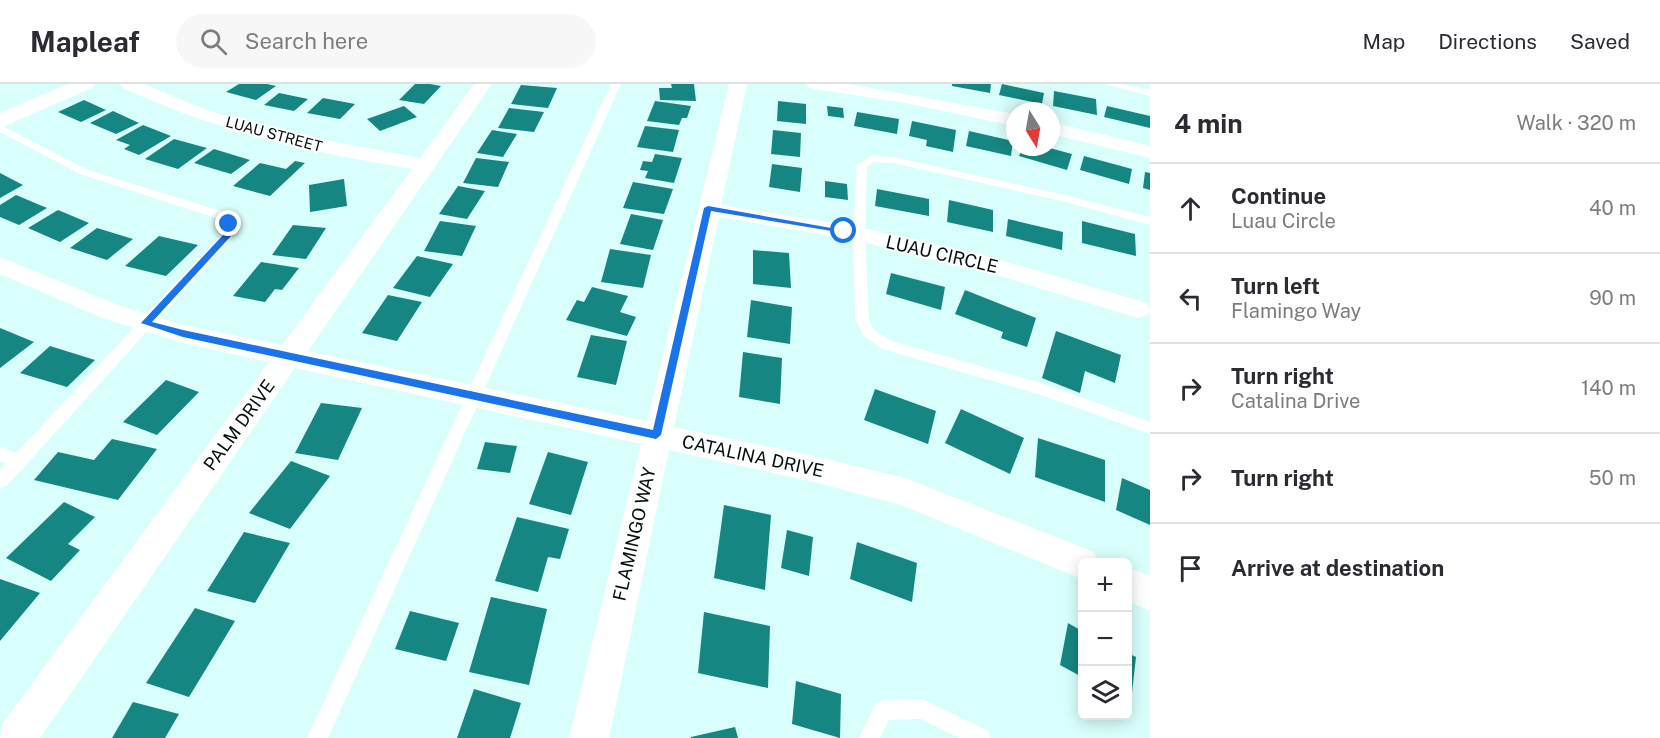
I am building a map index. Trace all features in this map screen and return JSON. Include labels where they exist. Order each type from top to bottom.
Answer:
[{"type":"main road","points":[[0,121],[85,84]]},
{"type":"street","name":"LUAU STREET","points":[[129,84],[195,112],[263,132],[333,149],[426,165]]},
{"type":"street","name":"PALM DRIVE","points":[[16,738],[483,84]]},
{"type":"street","name":"FLAMINGO WAY","points":[[589,738],[656,435],[738,84]]},
{"type":"street","points":[[815,84],[905,98],[1006,118]]},
{"type":"street","points":[[1060,130],[1150,152]]},
{"type":"street","name":"LUAU CIRCLE","points":[[708,208],[859,234],[997,267],[1138,309]]},
{"type":"street","name":"CATALINA DRIVE","points":[[0,265],[111,312],[183,334],[814,469],[905,492],[1078,561]]},
{"type":"street","points":[[1132,585],[1150,594]]},
{"type":"lane","points":[[317,738],[616,84]]},
{"type":"lane","points":[[1109,84],[1150,93]]},
{"type":"lane","points":[[0,128],[84,172],[223,216],[229,224],[228,235],[0,481]]},
{"type":"lane","points":[[1150,221],[1064,198],[893,160],[871,159],[862,165],[859,234],[862,319],[869,333],[887,345],[1044,390],[1150,428]]},
{"type":"lane","points":[[0,454],[19,461]]},
{"type":"lane","points":[[869,738],[883,710],[922,709],[981,738]]},
{"type":"building","points":[[239,84],[276,86],[256,100],[226,92]]},
{"type":"building","points":[[415,84],[441,86],[424,104],[399,100]]},
{"type":"building","points":[[671,84],[694,84],[696,101],[660,100],[659,88],[672,88]]},
{"type":"building","points":[[952,84],[991,84],[990,93],[952,86]]},
{"type":"building","points":[[1002,84],[1044,93],[1042,102],[999,95]]},
{"type":"building","points":[[521,85],[557,88],[548,108],[511,104]]},
{"type":"building","points":[[1054,91],[1096,99],[1097,115],[1060,107],[1060,102],[1053,102]]},
{"type":"building","points":[[279,93],[308,99],[294,111],[264,105]]},
{"type":"building","points":[[323,98],[355,104],[340,119],[307,113]]},
{"type":"building","points":[[84,100],[106,110],[81,122],[58,112]]},
{"type":"building","points":[[655,101],[691,106],[687,118],[682,118],[679,125],[647,121]]},
{"type":"building","points":[[778,101],[806,104],[806,124],[777,121]]},
{"type":"building","points":[[404,106],[417,117],[380,131],[367,119]]},
{"type":"building","points":[[827,106],[843,108],[844,118],[828,116]]},
{"type":"building","points":[[1107,106],[1150,116],[1150,128],[1104,117]]},
{"type":"building","points":[[509,108],[544,112],[534,132],[498,128]]},
{"type":"building","points":[[113,111],[139,123],[116,134],[90,123]]},
{"type":"building","points":[[857,112],[899,119],[897,134],[854,126]]},
{"type":"building","points":[[912,121],[956,130],[953,152],[926,146],[927,140],[909,136]]},
{"type":"building","points":[[143,125],[171,136],[139,155],[124,149],[130,145],[116,140]]},
{"type":"building","points":[[645,126],[679,130],[673,152],[637,147]]},
{"type":"building","points":[[492,130],[517,134],[503,157],[477,153]]},
{"type":"building","points":[[773,130],[801,133],[800,157],[771,154]]},
{"type":"building","points":[[969,131],[1006,139],[1006,155],[966,146]]},
{"type":"building","points":[[174,139],[207,148],[178,169],[145,159]]},
{"type":"building","points":[[214,149],[250,160],[231,174],[194,163]]},
{"type":"building","points":[[1060,151],[1072,154],[1067,170],[1019,156],[1060,156]]},
{"type":"building","points":[[655,154],[682,158],[674,183],[645,178],[648,171],[640,170],[643,161],[652,162]]},
{"type":"building","points":[[1084,156],[1132,169],[1129,184],[1080,170]]},
{"type":"building","points":[[476,158],[509,162],[498,187],[463,183]]},
{"type":"building","points":[[295,161],[305,163],[270,196],[233,186],[260,163],[286,169]]},
{"type":"building","points":[[772,164],[802,168],[800,192],[769,187]]},
{"type":"building","points":[[1145,172],[1150,173],[1150,190],[1143,188]]},
{"type":"building","points":[[0,173],[23,185],[0,198]]},
{"type":"building","points":[[344,179],[347,206],[310,212],[309,185]]},
{"type":"building","points":[[825,181],[847,184],[848,200],[825,197]]},
{"type":"building","points":[[633,182],[673,189],[664,214],[623,208]]},
{"type":"building","points":[[458,186],[485,191],[467,219],[439,214]]},
{"type":"building","points":[[877,189],[929,199],[929,216],[875,206]]},
{"type":"building","points":[[16,195],[47,208],[19,225],[0,217],[0,205]]},
{"type":"building","points":[[949,200],[993,210],[993,232],[947,222]]},
{"type":"building","points":[[58,210],[89,223],[60,242],[28,228]]},
{"type":"building","points":[[631,214],[663,220],[653,250],[620,244]]},
{"type":"building","points":[[1008,219],[1063,232],[1062,250],[1006,236]]},
{"type":"building","points":[[440,221],[476,226],[462,256],[424,251]]},
{"type":"building","points":[[1082,221],[1135,234],[1136,256],[1082,243]]},
{"type":"building","points":[[293,225],[326,228],[306,259],[272,255]]},
{"type":"building","points":[[97,228],[133,239],[107,260],[70,248]]},
{"type":"building","points":[[159,236],[198,245],[166,276],[125,266]]},
{"type":"building","points":[[610,249],[651,255],[643,288],[601,282]]},
{"type":"building","points":[[753,250],[789,253],[791,288],[753,284]]},
{"type":"building","points":[[417,256],[453,264],[430,297],[393,288]]},
{"type":"building","points":[[261,262],[299,268],[282,290],[275,289],[265,302],[233,296]]},
{"type":"building","points":[[891,273],[945,287],[941,310],[886,294]]},
{"type":"building","points":[[592,287],[628,296],[620,312],[636,317],[627,336],[566,320],[577,300],[584,302]]},
{"type":"building","points":[[965,290],[1036,318],[1027,347],[1001,338],[1003,332],[955,314]]},
{"type":"building","points":[[388,295],[422,302],[397,341],[362,333]]},
{"type":"building","points":[[751,300],[792,307],[790,344],[747,337]]},
{"type":"building","points":[[0,328],[34,342],[0,368]]},
{"type":"building","points":[[1056,331],[1121,355],[1115,383],[1085,371],[1080,393],[1042,378]]},
{"type":"building","points":[[591,335],[627,341],[616,385],[577,377]]},
{"type":"building","points":[[50,346],[95,360],[67,387],[20,373]]},
{"type":"building","points":[[743,352],[782,358],[780,404],[739,397]]},
{"type":"building","points":[[166,380],[199,392],[157,435],[123,422]]},
{"type":"building","points":[[875,389],[936,411],[928,444],[864,420]]},
{"type":"building","points":[[321,403],[362,408],[338,460],[295,453]]},
{"type":"building","points":[[961,409],[1024,438],[1010,474],[945,443]]},
{"type":"building","points":[[1038,438],[1105,460],[1105,502],[1035,477]]},
{"type":"building","points":[[112,439],[157,449],[118,500],[34,480],[58,452],[94,460]]},
{"type":"building","points":[[485,442],[517,446],[510,473],[477,469]]},
{"type":"building","points":[[548,452],[588,462],[571,515],[529,504]]},
{"type":"building","points":[[291,461],[330,476],[290,529],[249,513]]},
{"type":"building","points":[[1122,478],[1150,490],[1150,525],[1116,510]]},
{"type":"building","points":[[64,502],[95,517],[68,544],[80,550],[51,581],[6,558]]},
{"type":"building","points":[[724,505],[771,515],[765,590],[714,578]]},
{"type":"building","points":[[517,517],[569,529],[560,559],[548,557],[538,592],[495,581]]},
{"type":"building","points":[[787,530],[813,537],[809,576],[781,568]]},
{"type":"building","points":[[244,532],[290,543],[255,603],[207,591]]},
{"type":"building","points":[[857,542],[917,563],[912,602],[850,579]]},
{"type":"building","points":[[0,579],[40,593],[0,641]]},
{"type":"building","points":[[491,597],[547,609],[529,685],[469,672]]},
{"type":"building","points":[[195,608],[235,621],[189,697],[146,683]]},
{"type":"building","points":[[410,611],[459,623],[446,661],[395,649]]},
{"type":"building","points":[[704,612],[770,626],[768,688],[698,673]]},
{"type":"building","points":[[1068,623],[1078,629],[1078,675],[1060,665]]},
{"type":"building","points":[[1132,655],[1136,657],[1132,692]]},
{"type":"building","points":[[796,681],[841,694],[840,738],[792,724]]},
{"type":"building","points":[[474,689],[521,703],[510,738],[457,738]]},
{"type":"building","points":[[133,702],[179,714],[165,738],[112,738]]},
{"type":"building","points":[[735,727],[738,738],[691,738],[691,737]]},
{"type":"route","points":[[229,224],[228,235],[146,323],[183,334],[656,435],[708,208],[844,231]]}]
